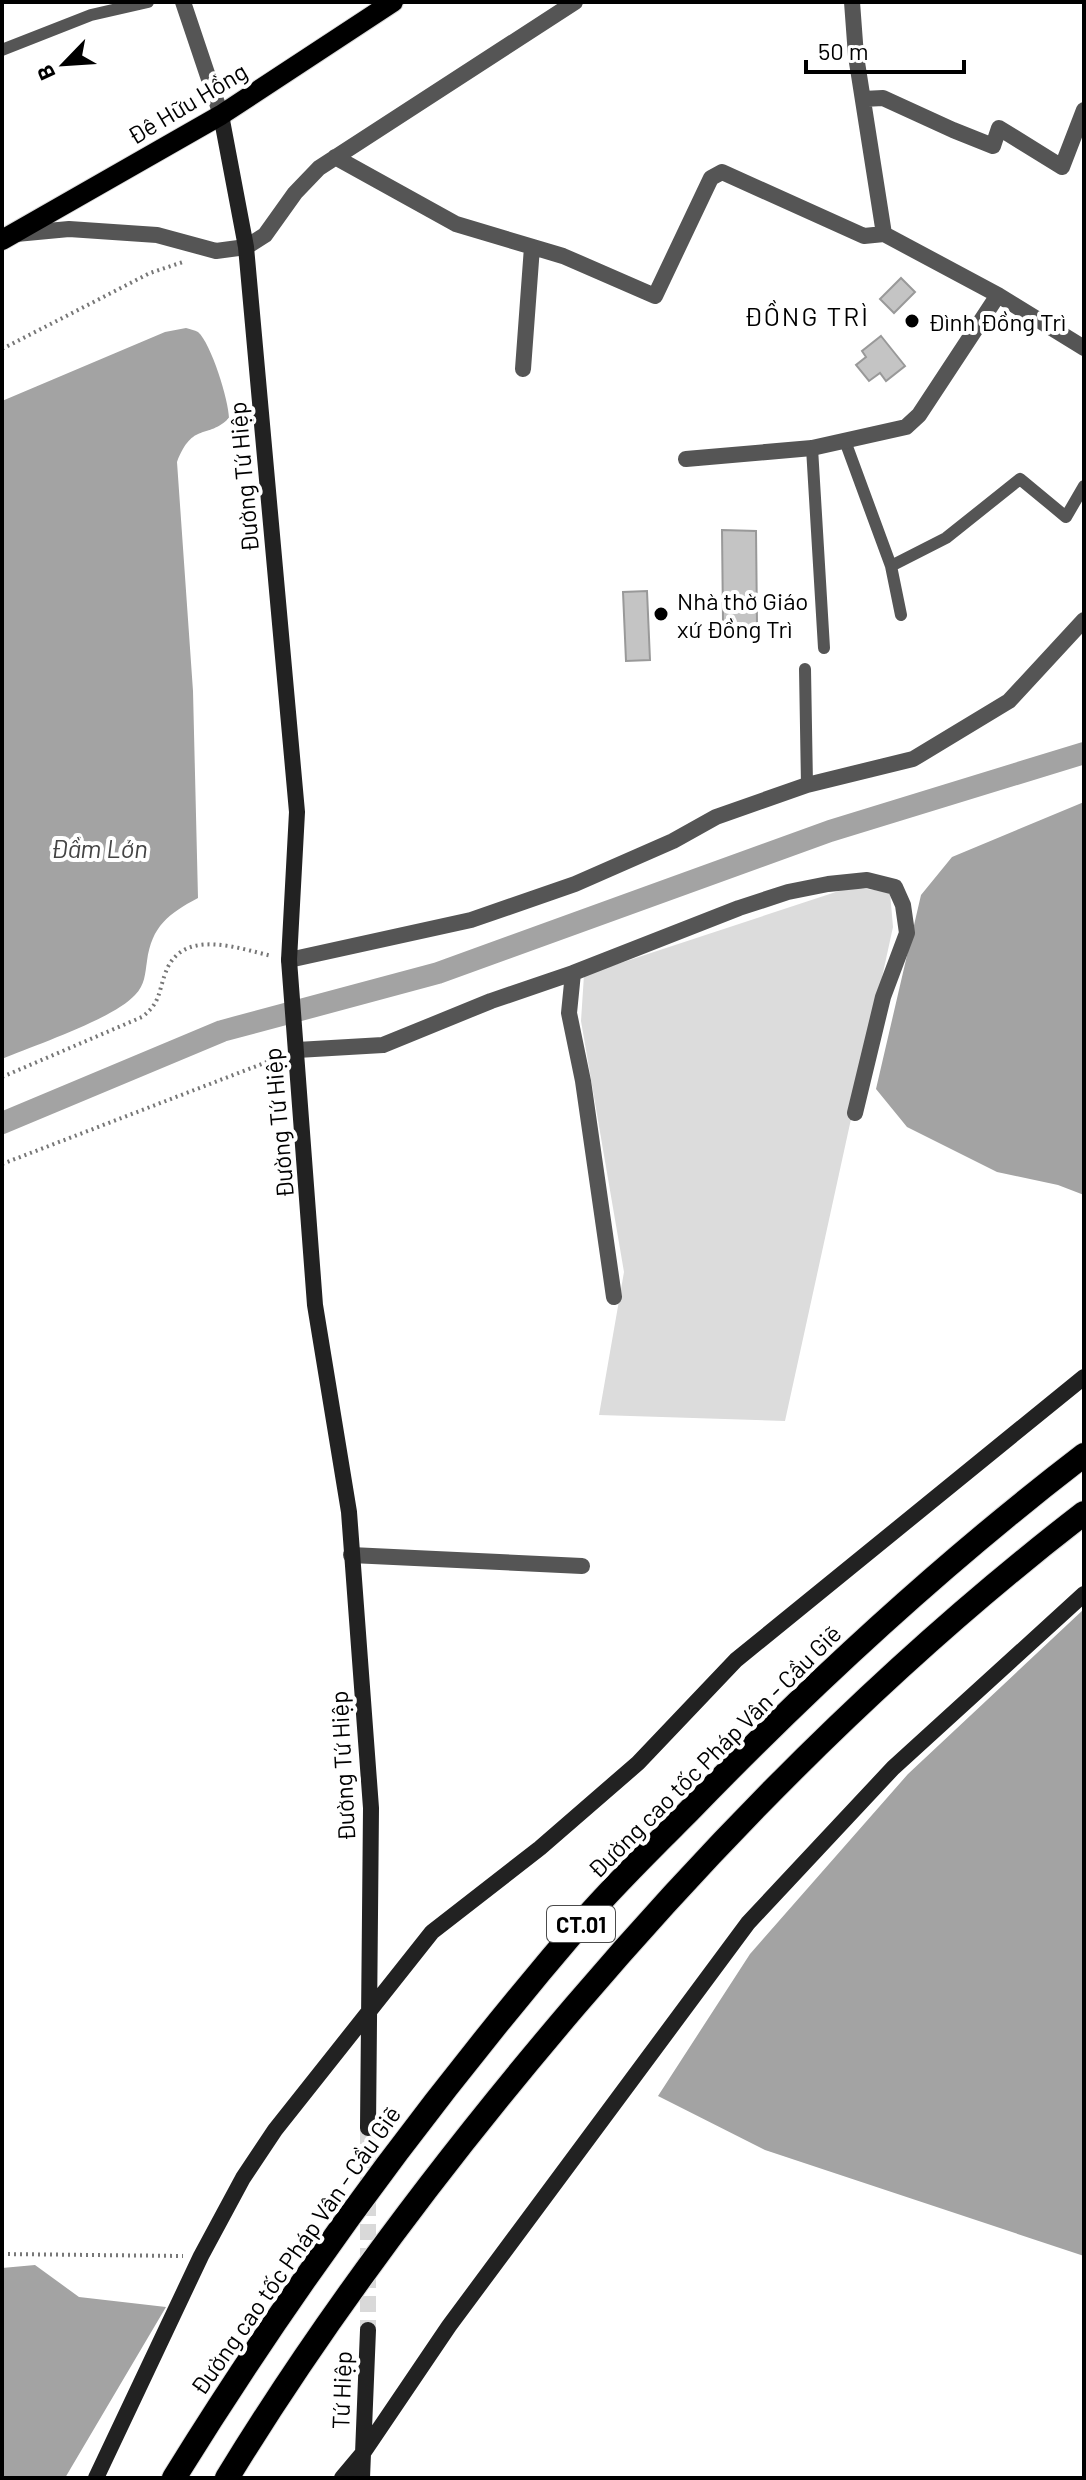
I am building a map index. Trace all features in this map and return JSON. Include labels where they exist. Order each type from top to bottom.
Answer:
[{"type":"highway","name":"Đường cao tốc Pháp Vân - Cầu Giẽ","points":[[174,2478],[239,2373],[415,2126],[585,1919],[783,1715],[945,1567],[1084,1455]]},
{"type":"highway","name":"CT.01","points":[[227,2478],[264,2418],[394,2231],[525,2064],[636,1935],[756,1807],[871,1695],[978,1600],[1084,1513]]},
{"type":"main road","name":"Đê Hữu Hồng","points":[[8,237],[221,115],[393,2]]},
{"type":"street","points":[[183,2],[221,115]]},
{"type":"street","points":[[8,237],[69,229],[157,235],[216,251],[246,247],[265,235],[295,193],[319,168],[575,2]]},
{"type":"street","points":[[852,2],[884,234]]},
{"type":"street","points":[[863,99],[883,98],[993,146],[999,128],[1062,167],[1084,110]]},
{"type":"street","name":"Đường Tứ Hiệp","points":[[221,115],[246,247],[297,812],[290,968],[294,1026],[315,1305],[349,1512],[371,1808],[368,2128]]},
{"type":"street","points":[[335,157],[456,224],[563,256],[655,296],[711,178],[722,172],[864,236],[884,234],[998,295],[1084,348]]},
{"type":"street","points":[[523,369],[532,247]]},
{"type":"street","points":[[686,459],[812,448],[906,427],[919,415],[998,295]]},
{"type":"street","points":[[290,968],[471,920],[575,884],[673,841],[716,817],[807,785],[913,759],[1009,701],[1084,620]]},
{"type":"street","points":[[297,1050],[383,1045],[739,908],[788,892],[867,880],[895,887],[903,905],[907,933],[883,997],[855,1113]]},
{"type":"street","points":[[573,973],[569,1013],[583,1081],[614,1297]]},
{"type":"street","points":[[96,2478],[201,2256],[243,2178],[275,2130],[432,1932],[540,1848],[638,1763],[736,1660],[1084,1377]]},
{"type":"street","points":[[351,1555],[582,1566]]},
{"type":"street","points":[[342,2478],[363,2453],[449,2326],[748,1923],[893,1768],[1084,1594]]},
{"type":"street","name":"Tứ Hiệp","points":[[363,2453],[368,2330]]},
{"type":"street","points":[[362,2478],[363,2453]]},
{"type":"lane","points":[[2,50],[91,15],[148,2]]},
{"type":"lane","points":[[845,441],[891,566],[901,615]]},
{"type":"lane","points":[[812,448],[824,648]]},
{"type":"lane","points":[[891,566],[946,538],[1020,479],[1066,517],[1084,486]]},
{"type":"lane","points":[[805,669],[807,785]]},
{"type":"path","points":[[2,349],[150,273],[216,251]]},
{"type":"path","points":[[2,1077],[142,1017],[155,1007],[173,957],[186,948],[204,944],[228,946],[290,968]]},
{"type":"path","points":[[2,1164],[297,1050]]},
{"type":"path","points":[[2,2254],[201,2256]]},
{"type":"shaded area","points":[[851,887],[890,892],[893,927],[785,1421],[599,1415],[624,1272],[581,1021],[584,975]]},
{"type":"water","name":"Đầm Lớn","points":[[186,328],[198,332],[214,360],[229,418],[189,441],[177,462],[193,691],[198,898],[170,916],[157,930],[149,949],[143,983],[135,995],[92,1022],[2,1059],[2,401],[165,332]]},
{"type":"water","points":[[1084,802],[1084,1195],[1058,1185],[997,1172],[907,1127],[876,1089],[921,895],[952,857]]},
{"type":"water","points":[[1084,1609],[1084,2256],[765,2150],[658,2096],[750,1954],[908,1774]]},
{"type":"water","points":[[35,2265],[79,2297],[166,2307],[65,2478],[2,2478],[2,2268]]},
{"type":"building","points":[[901,278],[915,292],[894,313],[880,299]]},
{"type":"building","points":[[881,336],[905,366],[886,381],[880,373],[869,381],[856,365],[866,357],[862,351]]},
{"type":"building","points":[[722,530],[756,531],[757,624],[749,630],[750,636],[729,637],[723,621]]},
{"type":"building","points":[[647,591],[650,660],[626,661],[623,592]]},
{"type":"waterway","points":[[2,1123],[222,1031],[438,973],[830,831],[1084,753]]},
{"type":"tunnel","points":[[368,2128],[368,2330]]},
{"type":"place","name":"Đình Đồng Trì","points":[[912,321]]},
{"type":"place","name":"Nhà thờ Giáo xứ Đồng Trì","points":[[661,614]]},
{"type":"district","name":"ĐỒNG TRÌ","points":[[807,315]]}]
